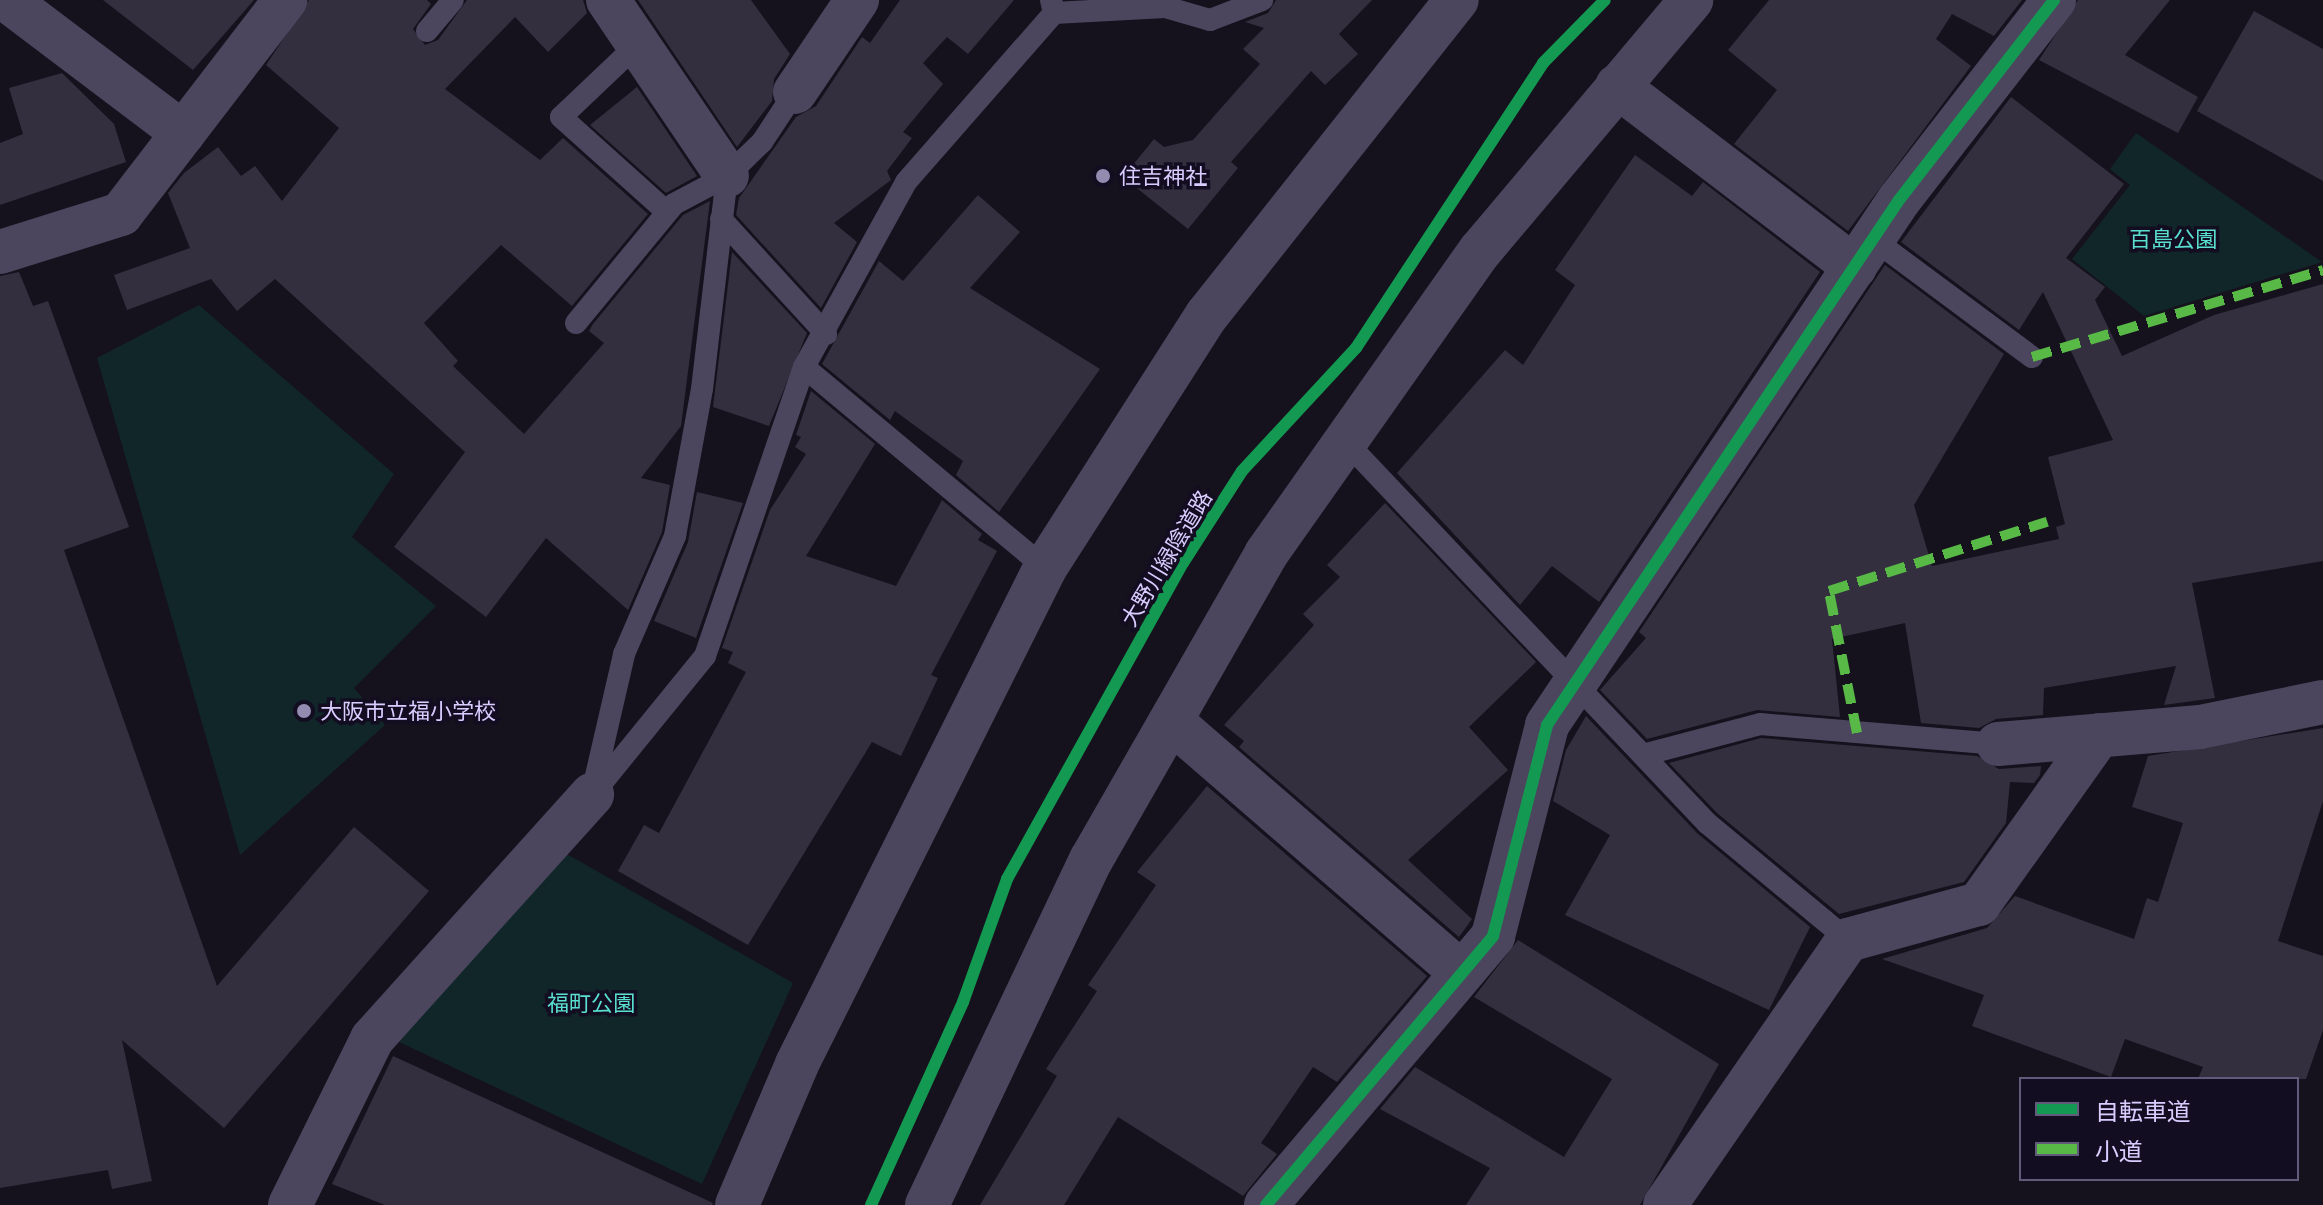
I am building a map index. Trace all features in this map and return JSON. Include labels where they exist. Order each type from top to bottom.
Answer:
[{"type":"street","points":[[0,252],[121,214],[285,0]]},
{"type":"street","points":[[608,0],[727,176]]},
{"type":"street","points":[[795,92],[857,0]]},
{"type":"street","points":[[737,1205],[797,1064],[1045,568],[1207,315],[1457,0]]},
{"type":"street","points":[[927,1205],[1091,860],[1266,554],[1480,251],[1691,0]]},
{"type":"street","points":[[1266,1205],[1493,936],[1547,725],[1864,253],[2054,0]]},
{"type":"street","points":[[10,1],[183,133]]},
{"type":"street","points":[[1617,86],[1864,253]]},
{"type":"street","points":[[1998,744],[2200,727],[2323,702]]},
{"type":"street","points":[[1172,722],[1461,972]]},
{"type":"street","points":[[1665,1205],[1848,940],[1979,904],[2099,735]]},
{"type":"street","points":[[290,1205],[372,1039],[592,795]]},
{"type":"lane","points":[[427,31],[453,0]]},
{"type":"lane","points":[[592,795],[705,656],[804,367],[826,334],[906,182],[1052,6],[1165,7],[1210,20],[1262,0]]},
{"type":"lane","points":[[638,44],[561,117],[667,212]]},
{"type":"lane","points":[[576,323],[667,212],[727,176],[762,142],[795,92]]},
{"type":"lane","points":[[592,795],[624,654],[675,536],[702,389],[727,176]]},
{"type":"lane","points":[[721,219],[826,334]]},
{"type":"lane","points":[[1864,253],[2032,357]]},
{"type":"lane","points":[[804,367],[1045,568]]},
{"type":"lane","points":[[1346,442],[1707,823],[1848,940]]},
{"type":"lane","points":[[1643,755],[1760,724],[1998,744]]},
{"type":"green space","name":"百島公園","points":[[2136,133],[2322,262],[2144,316],[2072,259],[2130,185],[2110,169]]},
{"type":"green space","points":[[199,305],[394,474],[352,537],[436,606],[354,688],[385,725],[240,855],[97,358]]},
{"type":"green space","name":"福町公園","points":[[558,849],[793,983],[702,1184],[399,1042]]},
{"type":"building","points":[[103,0],[254,0],[193,70]]},
{"type":"building","points":[[309,0],[427,0],[431,4],[413,29],[425,45],[438,40],[467,0],[583,0],[587,13],[548,52],[515,17],[445,89],[540,160],[563,138],[648,214],[572,306],[501,245],[424,323],[458,361],[453,366],[524,434],[604,343],[589,331],[593,324],[683,215],[710,201],[681,426],[641,478],[670,485],[662,532],[628,610],[546,538],[486,617],[394,547],[465,452],[275,279],[237,311],[211,279],[127,310],[114,275],[190,248],[168,193],[184,173],[218,147],[241,176],[255,166],[282,201],[339,128],[266,65]]},
{"type":"building","points":[[638,0],[751,0],[790,54],[774,79],[772,101],[737,147]]},
{"type":"building","points":[[900,0],[1014,0],[968,54],[947,37],[923,63],[943,84],[903,132],[912,138],[887,171],[891,180],[834,223],[857,242],[821,308],[736,215],[739,198],[796,117],[816,106],[862,37],[870,43]]},
{"type":"building","points":[[1276,0],[1372,0],[1339,34],[1358,54],[1325,85],[1311,71],[1231,162],[1238,168],[1188,229],[1123,177],[1154,139],[1164,147],[1193,140],[1260,64],[1243,49],[1264,28],[1245,22],[1268,13]]},
{"type":"building","points":[[1769,0],[2022,0],[1994,36],[1952,14],[1936,39],[1971,66],[1848,231],[1734,144],[1777,90],[1728,50]]},
{"type":"building","points":[[2078,0],[2170,0],[2125,55],[2198,97],[2178,133],[2039,60]]},
{"type":"building","points":[[2254,11],[2323,49],[2323,181],[2197,111]]},
{"type":"building","points":[[62,73],[114,124],[126,162],[0,205],[0,143],[23,134],[9,88]]},
{"type":"building","points":[[637,87],[697,176],[666,193],[590,125]]},
{"type":"building","points":[[2011,97],[2124,184],[2066,258],[2105,287],[2095,300],[2122,356],[2214,315],[2323,284],[2323,561],[2192,583],[2215,698],[2164,705],[2176,666],[2044,688],[2043,715],[1996,719],[1979,728],[1921,723],[1905,623],[1832,639],[1840,717],[1757,710],[1647,739],[1600,690],[1646,638],[1639,632],[1885,265],[2004,354],[1914,505],[1932,566],[2059,539],[2056,527],[2065,524],[2048,457],[2113,440],[2043,292],[2019,330],[1901,242]]},
{"type":"building","points":[[1635,155],[1692,196],[1703,182],[1820,272],[1599,602],[1552,566],[1520,605],[1397,473],[1505,350],[1523,365],[1575,285],[1555,270]]},
{"type":"building","points":[[978,195],[1020,232],[970,288],[1100,369],[999,512],[956,475],[963,461],[895,411],[890,420],[822,364],[879,261],[903,281]]},
{"type":"building","points":[[732,252],[807,333],[769,426],[713,407]]},
{"type":"building","points":[[19,272],[33,306],[48,301],[129,527],[64,550],[217,986],[354,827],[429,891],[224,1128],[122,1040],[152,1181],[112,1189],[108,1170],[0,1188],[0,276]]},
{"type":"building","points":[[811,391],[875,444],[806,556],[896,586],[942,500],[982,534],[978,540],[997,551],[931,675],[938,678],[901,756],[872,742],[748,945],[618,871],[644,825],[659,833],[746,672],[728,663],[733,652],[722,648],[770,510],[806,454],[795,447],[801,437],[796,435]]},
{"type":"building","points":[[697,492],[743,503],[696,638],[654,621],[688,542]]},
{"type":"building","points":[[1385,503],[1536,662],[1469,727],[1508,770],[1408,860],[1472,919],[1459,937],[1239,747],[1244,741],[1224,725],[1314,625],[1303,614],[1340,577],[1327,565]]},
{"type":"building","points":[[1586,716],[1697,833],[1810,927],[1769,1010],[1565,915],[1610,835],[1553,801],[1566,750]]},
{"type":"building","points":[[2323,728],[2323,801],[2278,941],[2323,956],[2323,1030],[2306,1079],[2199,1077],[2203,1067],[2125,1039],[2111,1077],[1972,1026],[1984,995],[1882,959],[1987,928],[2015,896],[2134,939],[2147,898],[2158,902],[2183,823],[2132,807],[2148,756]]},
{"type":"building","points":[[1761,738],[1977,756],[1999,769],[2041,766],[2040,775],[2034,783],[2010,782],[2006,823],[1964,882],[1839,914],[1717,813],[1669,763]]},
{"type":"building","points":[[1207,786],[1427,976],[1337,1082],[1313,1067],[1261,1143],[1277,1154],[1243,1196],[1118,1117],[1064,1205],[980,1205],[1057,1076],[1046,1069],[1097,991],[1088,985],[1156,885],[1137,872]]},
{"type":"building","points":[[1518,940],[1719,1064],[1640,1205],[1466,1205],[1490,1168],[1380,1109],[1415,1067],[1564,1157],[1612,1079],[1474,997]]},
{"type":"building","points":[[393,1056],[713,1203],[385,1205],[332,1184]]},
{"type":"marked path","points":[[2032,357],[2323,270]]},
{"type":"marked path","points":[[1857,733],[1829,591],[2047,522]]},
{"type":"cycle path","name":"大野川緑陰道路","points":[[871,1205],[963,1002],[1007,879],[1183,563],[1242,471],[1356,348],[1543,63],[1605,0]]},
{"type":"cycle path","points":[[1266,1205],[1493,936],[1547,725],[1899,200],[2054,0]]},
{"type":"place","name":"住吉神社","points":[[1103,176]]},
{"type":"place","name":"大阪市立福小学校","points":[[304,711]]}]
